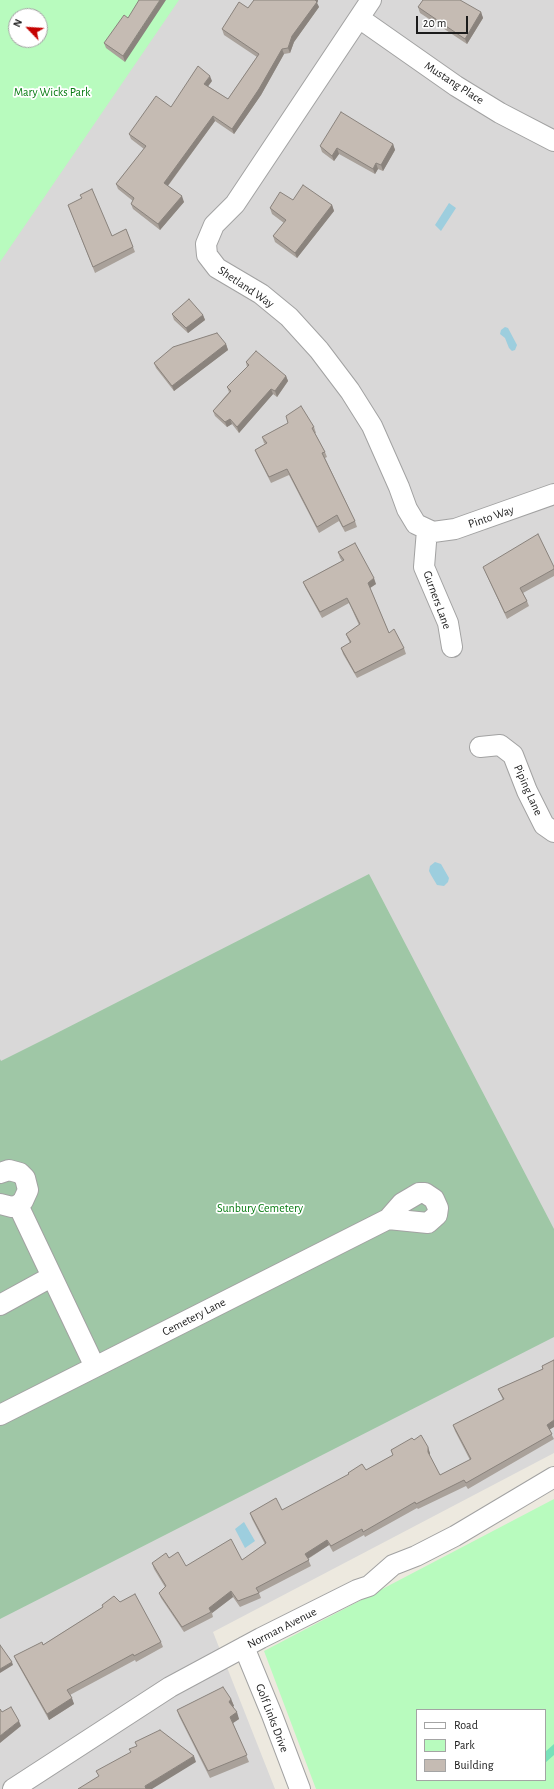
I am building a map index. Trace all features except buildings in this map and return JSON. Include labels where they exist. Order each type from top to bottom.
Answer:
[{"type":"street","name":"Shetland Way","points":[[372,0],[235,204],[214,225],[206,244],[207,255],[217,268],[261,294],[289,317],[318,350],[350,391],[372,426],[399,487],[406,510],[416,524],[428,530]]},
{"type":"street","name":"Mustang Place","points":[[360,18],[456,86],[500,113],[554,141]]},
{"type":"street","name":"Pinto Way","points":[[428,530],[433,532],[455,529],[554,494]]},
{"type":"street","name":"Gurners Lane","points":[[428,530],[424,568],[448,623],[452,647]]},
{"type":"street","name":"Piping Lane","points":[[480,747],[500,745],[513,755],[527,791],[544,826],[554,832]]},
{"type":"street","points":[[1,1170],[15,1171],[25,1178],[28,1190],[23,1201],[9,1205],[51,1277],[95,1367]]},
{"type":"street","name":"Cemetery Lane","points":[[0,1415],[388,1219]]},
{"type":"street","points":[[0,1305],[51,1277]]},
{"type":"street","name":"Norman Avenue","points":[[13,1789],[170,1687],[244,1647],[357,1590],[369,1586],[393,1565],[416,1556],[455,1536],[554,1477]]},
{"type":"street","name":"Golf Links Drive","points":[[244,1647],[300,1789]]},
{"type":"shaded area","points":[[0,0],[554,0],[554,1453],[213,1632],[275,1789],[0,1789]]},
{"type":"green space","name":"Mary Wicks Park","points":[[0,0],[179,0],[0,262]]},
{"type":"green space","name":"Sunbury Cemetery","points":[[369,874],[554,1229],[554,1337],[0,1619],[0,1059],[1,1061],[49,1037]]},
{"type":"green space","points":[[554,1499],[554,1789],[316,1789],[264,1651]]},
{"type":"green space","points":[[554,1744],[554,1755],[546,1762],[546,1751]]},
{"type":"water","points":[[449,203],[456,208],[441,231],[435,225]]},
{"type":"water","points":[[505,327],[508,328],[517,345],[515,350],[512,351],[509,348],[505,338],[500,334],[501,330]]},
{"type":"water","points":[[435,862],[441,864],[449,878],[448,882],[444,886],[437,885],[429,871],[430,866]]},
{"type":"water","points":[[244,1522],[255,1541],[245,1548],[235,1529]]}]
